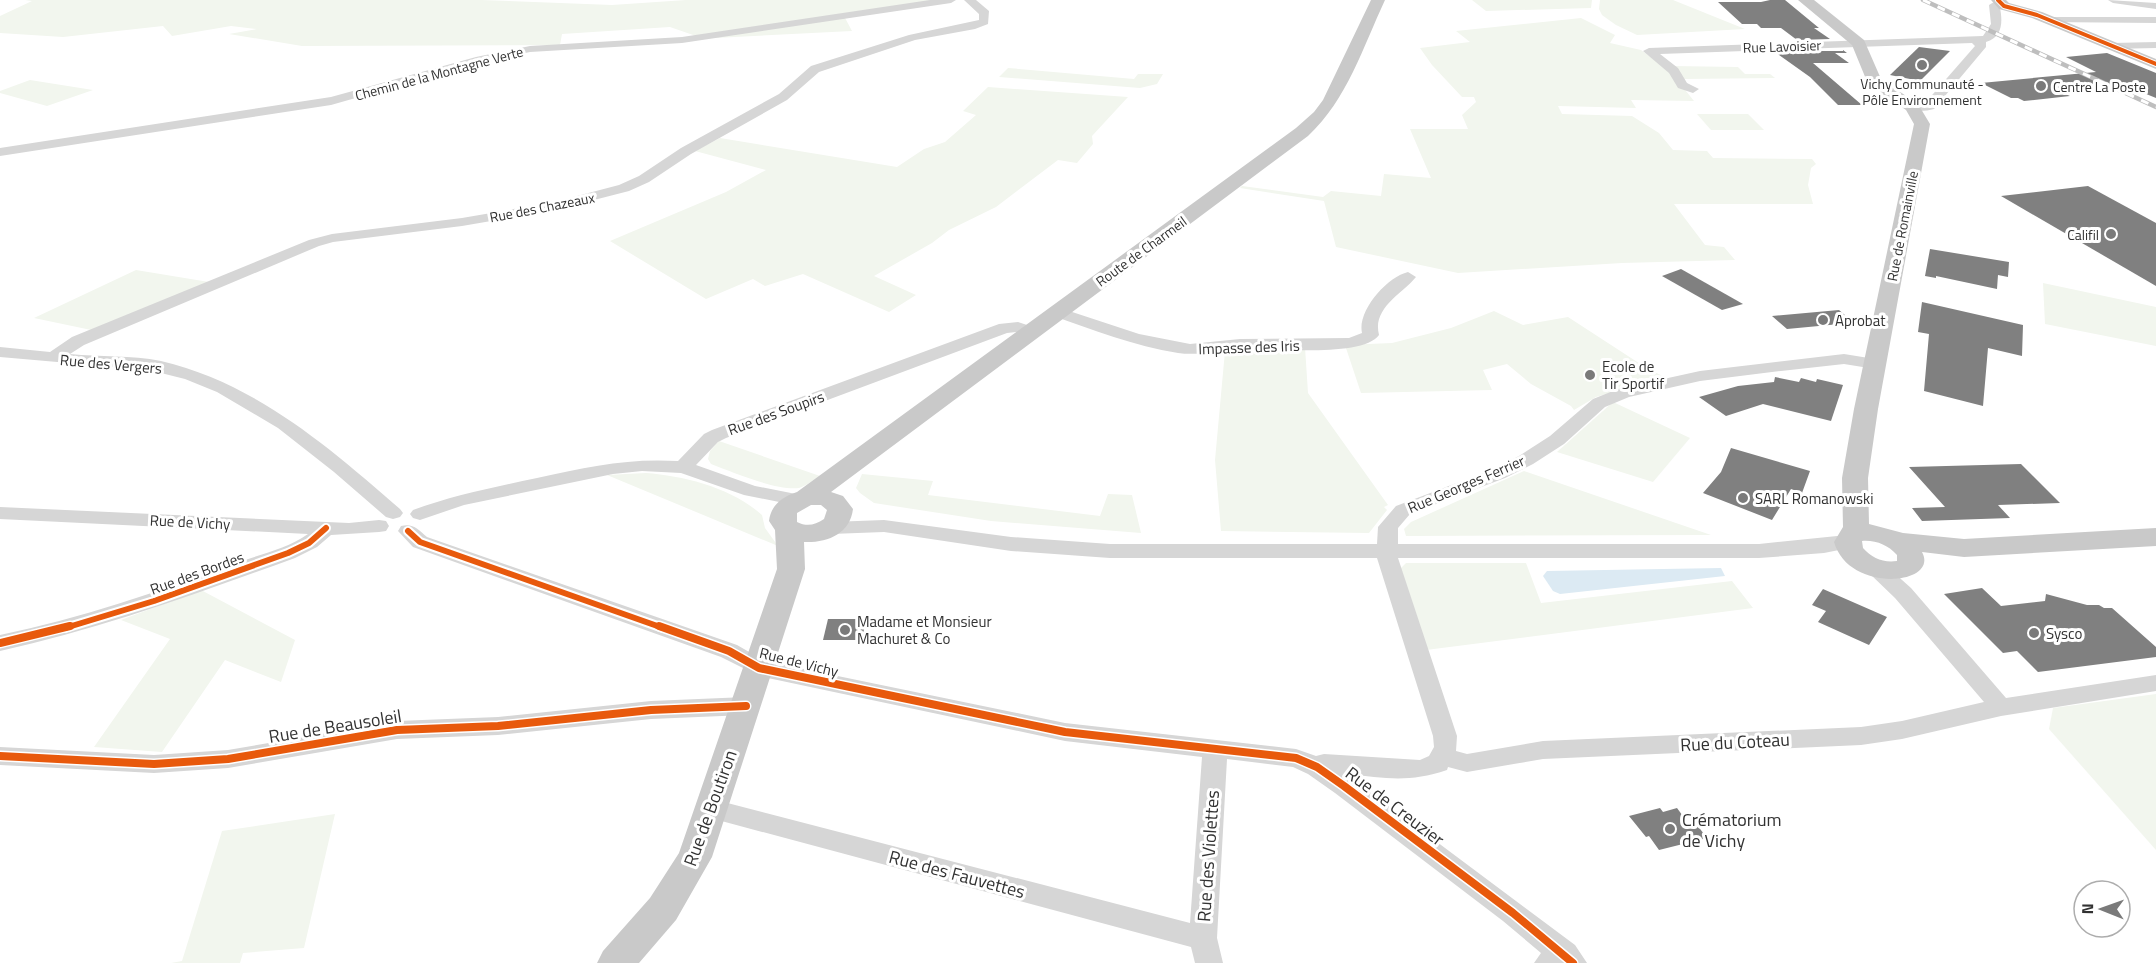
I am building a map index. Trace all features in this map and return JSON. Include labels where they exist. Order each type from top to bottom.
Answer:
[{"type":"main road","name":"Route de Charmeil","points":[[759,668],[790,569],[794,511],[855,461],[1302,132],[1320,116],[1331,101],[1378,0]]},
{"type":"main road","points":[[1805,0],[1859,43],[1874,81],[1912,107]]},
{"type":"main road","points":[[2005,5],[2044,18],[2156,64]]},
{"type":"main road","name":"Rue de Romainville","points":[[1859,551],[1854,511],[1857,499],[1855,478],[1922,124],[1912,107]]},
{"type":"main road","name":"Route de Charmeil","points":[[790,569],[832,517],[839,486],[855,461]]},
{"type":"main road","points":[[821,498],[832,517],[801,534],[794,511],[821,498]]},
{"type":"main road","points":[[1857,499],[1900,560]]},
{"type":"main road","points":[[1900,560],[1865,532],[1859,551],[1893,570],[1900,560],[1964,548],[2156,537]]},
{"type":"main road","name":"Rue de Boutiron","points":[[616,963],[663,909],[695,858],[759,668]]},
{"type":"street","name":"Chemin de la Montagne Verte","points":[[0,152],[331,101],[514,51],[682,40],[951,0]]},
{"type":"street","name":"Rue des Chazeaux","points":[[53,358],[78,341],[314,243],[332,238],[462,222],[555,206],[624,188],[644,179],[686,151],[783,97],[815,69],[913,37],[975,26],[984,22],[985,12],[969,0]]},
{"type":"street","points":[[2113,0],[2156,6]]},
{"type":"street","points":[[1975,40],[1986,39],[1994,33],[2005,5]]},
{"type":"street","points":[[2044,18],[2156,20]]},
{"type":"street","name":"Rue Lavoisier","points":[[1693,89],[1682,85],[1674,71],[1649,51],[1975,40]]},
{"type":"street","points":[[1912,107],[1930,106],[1982,45],[1975,40]]},
{"type":"street","points":[[2112,46],[2156,45]]},
{"type":"street","name":"Impasse des Iris","points":[[1057,312],[1154,343],[1192,349],[1211,350],[1239,344],[1314,345],[1362,341],[1371,335],[1369,324],[1372,316],[1397,282],[1408,277]]},
{"type":"street","name":"Rue des Soupirs","points":[[683,467],[711,438],[719,434],[1005,328],[1018,327],[1030,332]]},
{"type":"street","name":"Rue des Vergers","points":[[0,352],[159,366],[190,375],[233,393],[287,426],[386,519]]},
{"type":"street","name":"Rue Georges Ferrier","points":[[1443,756],[1446,747],[1445,736],[1390,573],[1386,550],[1388,527],[1403,510],[1498,474],[1526,460],[1546,448],[1590,410],[1609,398],[1665,383],[1723,373],[1836,360],[1875,364]]},
{"type":"street","points":[[386,519],[380,530],[391,534],[459,500],[613,468],[642,465],[683,467],[751,491],[794,511]]},
{"type":"street","name":"Rue de Vichy","points":[[0,513],[348,529],[386,519]]},
{"type":"street","points":[[832,517],[1011,544],[1110,551],[1755,551],[1831,556],[1859,551]]},
{"type":"street","name":"Rue de Vichy","points":[[414,522],[420,542],[729,651],[759,668],[1065,732],[1168,742]]},
{"type":"street","name":"Rue des Bordes","points":[[0,643],[71,628],[135,608],[301,547],[326,528]]},
{"type":"street","points":[[1900,560],[2001,707]]},
{"type":"street","name":"Rue du Coteau","points":[[1443,756],[1467,763],[1543,750],[1861,736],[1902,730],[2001,707],[2156,683]]},
{"type":"street","name":"Rue de Beausoleil","points":[[0,756],[165,763],[228,759],[397,730],[498,726],[651,710],[746,706]]},
{"type":"street","name":"Rue de Creuzier","points":[[1168,742],[1296,758],[1317,767],[1562,960]]},
{"type":"street","name":"Rue des Violettes","points":[[1206,950],[1215,747]]},
{"type":"street","points":[[1317,767],[1324,763],[1413,769],[1431,766],[1443,756]]},
{"type":"street","name":"Rue des Fauvettes","points":[[712,809],[1206,950]]},
{"type":"shaded area","points":[[25,0],[481,0],[612,5],[686,0],[943,0],[844,16],[852,31],[695,39],[696,36],[670,27],[562,34],[560,45],[302,46],[229,34],[257,29],[231,26],[172,36],[163,26],[63,37],[0,33],[0,16],[32,1]]},
{"type":"shaded area","points":[[1472,0],[1592,0],[1591,8],[1486,11]]},
{"type":"shaded area","points":[[1600,0],[1673,0],[1745,29],[1637,35],[1602,15],[1599,9]]},
{"type":"shaded area","points":[[1581,18],[1615,35],[1610,43],[1641,50],[1670,71],[1694,101],[1631,100],[1636,108],[1558,106],[1562,114],[1632,116],[1659,133],[1673,150],[1707,151],[1713,158],[1812,159],[1816,164],[1811,168],[1808,185],[1813,204],[1674,204],[1705,245],[1724,247],[1735,260],[1622,263],[1458,273],[1336,247],[1324,201],[1240,188],[1242,186],[1323,197],[1331,191],[1381,196],[1384,174],[1431,178],[1410,129],[1468,129],[1462,115],[1476,102],[1474,97],[1462,97],[1432,65],[1420,48],[1470,42],[1456,31]]},
{"type":"shaded area","points":[[1672,66],[1738,67],[1745,74],[1770,74],[1775,78],[1684,79]]},
{"type":"shaded area","points":[[1008,68],[1134,79],[1138,74],[1163,74],[1157,84],[1140,88],[999,77]]},
{"type":"shaded area","points":[[30,80],[93,90],[47,106],[0,93],[0,91]]},
{"type":"shaded area","points":[[988,87],[1128,97],[1092,136],[1093,144],[1077,163],[1058,160],[996,207],[949,230],[932,243],[874,276],[916,295],[889,312],[803,274],[765,286],[753,279],[706,299],[610,241],[726,192],[766,170],[695,151],[720,138],[897,167],[924,149],[945,142],[976,115],[963,111]]},
{"type":"shaded area","points":[[1697,114],[1748,114],[1764,130],[1711,130]]},
{"type":"shaded area","points":[[136,270],[215,283],[96,331],[34,318]]},
{"type":"shaded area","points":[[2043,283],[2156,307],[2156,346],[2045,324]]},
{"type":"shaded area","points":[[1494,311],[1523,325],[1568,317],[1648,369],[1665,377],[1596,397],[1574,410],[1571,406],[1531,384],[1507,364],[1483,370],[1492,390],[1361,393],[1345,345],[1392,343],[1451,328]]},
{"type":"shaded area","points":[[1237,346],[1305,347],[1308,393],[1388,505],[1384,507],[1387,510],[1369,533],[1221,531],[1215,460],[1225,351]]},
{"type":"shaded area","points":[[1613,402],[1690,438],[1653,482],[1557,452]]},
{"type":"shaded area","points":[[719,441],[820,476],[802,487],[790,488],[742,476],[711,464],[708,459],[710,451]]},
{"type":"shaded area","points":[[1524,471],[1711,535],[1406,536],[1404,529],[1411,522]]},
{"type":"shaded area","points":[[646,473],[692,480],[737,497],[762,515],[765,528],[778,546],[607,475]]},
{"type":"shaded area","points":[[862,474],[933,481],[928,495],[1100,516],[1108,494],[1132,495],[1141,533],[991,521],[874,503],[856,488]]},
{"type":"shaded area","points":[[1406,563],[1526,563],[1541,603],[1732,581],[1753,608],[1426,650],[1400,569]]},
{"type":"shaded area","points":[[1721,568],[1725,576],[1560,594],[1553,591],[1543,576],[1547,571]]},
{"type":"shaded area","points":[[201,590],[295,640],[281,682],[225,660],[162,752],[94,747],[170,639],[121,620]]},
{"type":"shaded area","points":[[2156,694],[2156,850],[2049,729],[2053,708]]},
{"type":"shaded area","points":[[335,814],[304,948],[243,953],[240,963],[171,963],[182,961],[222,831]]},
{"type":"building","points":[[1785,0],[1819,28],[1814,28],[1830,39],[1797,40],[1781,28],[1761,28],[1757,24],[1742,24],[1718,2]]},
{"type":"building","name":"Vichy Communauté - Pôle Environnement","points":[[1919,47],[1950,51],[1920,81],[1890,75]]},
{"type":"building","points":[[1843,50],[1847,53],[1835,53],[1849,63],[1813,63],[1862,105],[1838,105],[1810,77],[1775,52]]},
{"type":"building","points":[[2107,53],[2156,73],[2156,98],[2129,87],[2063,93],[2070,96],[2024,101],[2011,98],[1981,83],[2096,72],[2066,57]]},
{"type":"building","name":"Califil","points":[[2088,186],[2156,223],[2156,286],[2001,196]]},
{"type":"building","points":[[1930,249],[2009,262],[2008,277],[1998,275],[1997,289],[1936,276],[1936,278],[1925,276]]},
{"type":"building","points":[[1681,269],[1743,304],[1722,310],[1662,276]]},
{"type":"building","points":[[1922,302],[2023,325],[2022,356],[1988,348],[1983,406],[1924,391],[1929,334],[1918,332]]},
{"type":"building","name":"Aprobat","points":[[1839,310],[1846,316],[1871,316],[1869,325],[1845,328],[1840,324],[1787,329],[1772,316]]},
{"type":"building","points":[[1775,377],[1799,382],[1801,378],[1816,382],[1817,379],[1843,385],[1831,421],[1763,404],[1726,416],[1699,397],[1738,386],[1774,382]]},
{"type":"building","points":[[1731,448],[1810,471],[1802,493],[1791,489],[1772,520],[1703,493],[1721,472]]},
{"type":"building","points":[[2021,464],[2060,503],[1998,505],[2010,518],[1922,521],[1912,508],[1945,507],[1909,467]]},
{"type":"building","name":"Sysco","points":[[1982,588],[2001,606],[2045,601],[2046,594],[2087,605],[2112,608],[2156,647],[2156,657],[2038,672],[2017,651],[2003,653],[1944,594]]},
{"type":"building","points":[[1823,589],[1887,617],[1869,645],[1818,622],[1826,611],[1812,605]]},
{"type":"building","name":"Madame et Monsieur Machuret & Co","points":[[828,619],[866,619],[862,640],[823,640]]},
{"type":"building","name":"Crématorium de Vichy","points":[[1660,808],[1663,812],[1677,808],[1688,823],[1694,821],[1707,838],[1659,850],[1629,816]]},
{"type":"railway","points":[[1923,0],[2156,107]]},
{"type":"cycle path","points":[[1998,0],[2004,6],[2037,15],[2156,64]]},
{"type":"cycle path","points":[[0,643],[93,620],[184,590],[288,553],[309,543],[326,528]]},
{"type":"cycle path","points":[[408,531],[420,542],[729,651],[759,668],[1065,732],[1296,758],[1317,767],[1344,786],[1513,913],[1573,963]]},
{"type":"cycle path","points":[[0,756],[154,764],[228,759],[397,730],[498,726],[651,710],[746,706]]},
{"type":"place","name":"Vichy Communauté - Pôle Environnement","points":[[1922,65]]},
{"type":"place","name":"Centre La Poste","points":[[2041,86]]},
{"type":"place","name":"Califil","points":[[2111,234]]},
{"type":"place","name":"Aprobat","points":[[1823,320]]},
{"type":"place","name":"Ecole de Tir Sportif","points":[[1590,375]]},
{"type":"place","name":"SARL Romanowski","points":[[1743,498]]},
{"type":"place","name":"Madame et Monsieur Machuret & Co","points":[[845,630]]},
{"type":"place","name":"Sysco","points":[[2034,633]]},
{"type":"place","name":"Crématorium de Vichy","points":[[1670,829]]}]
